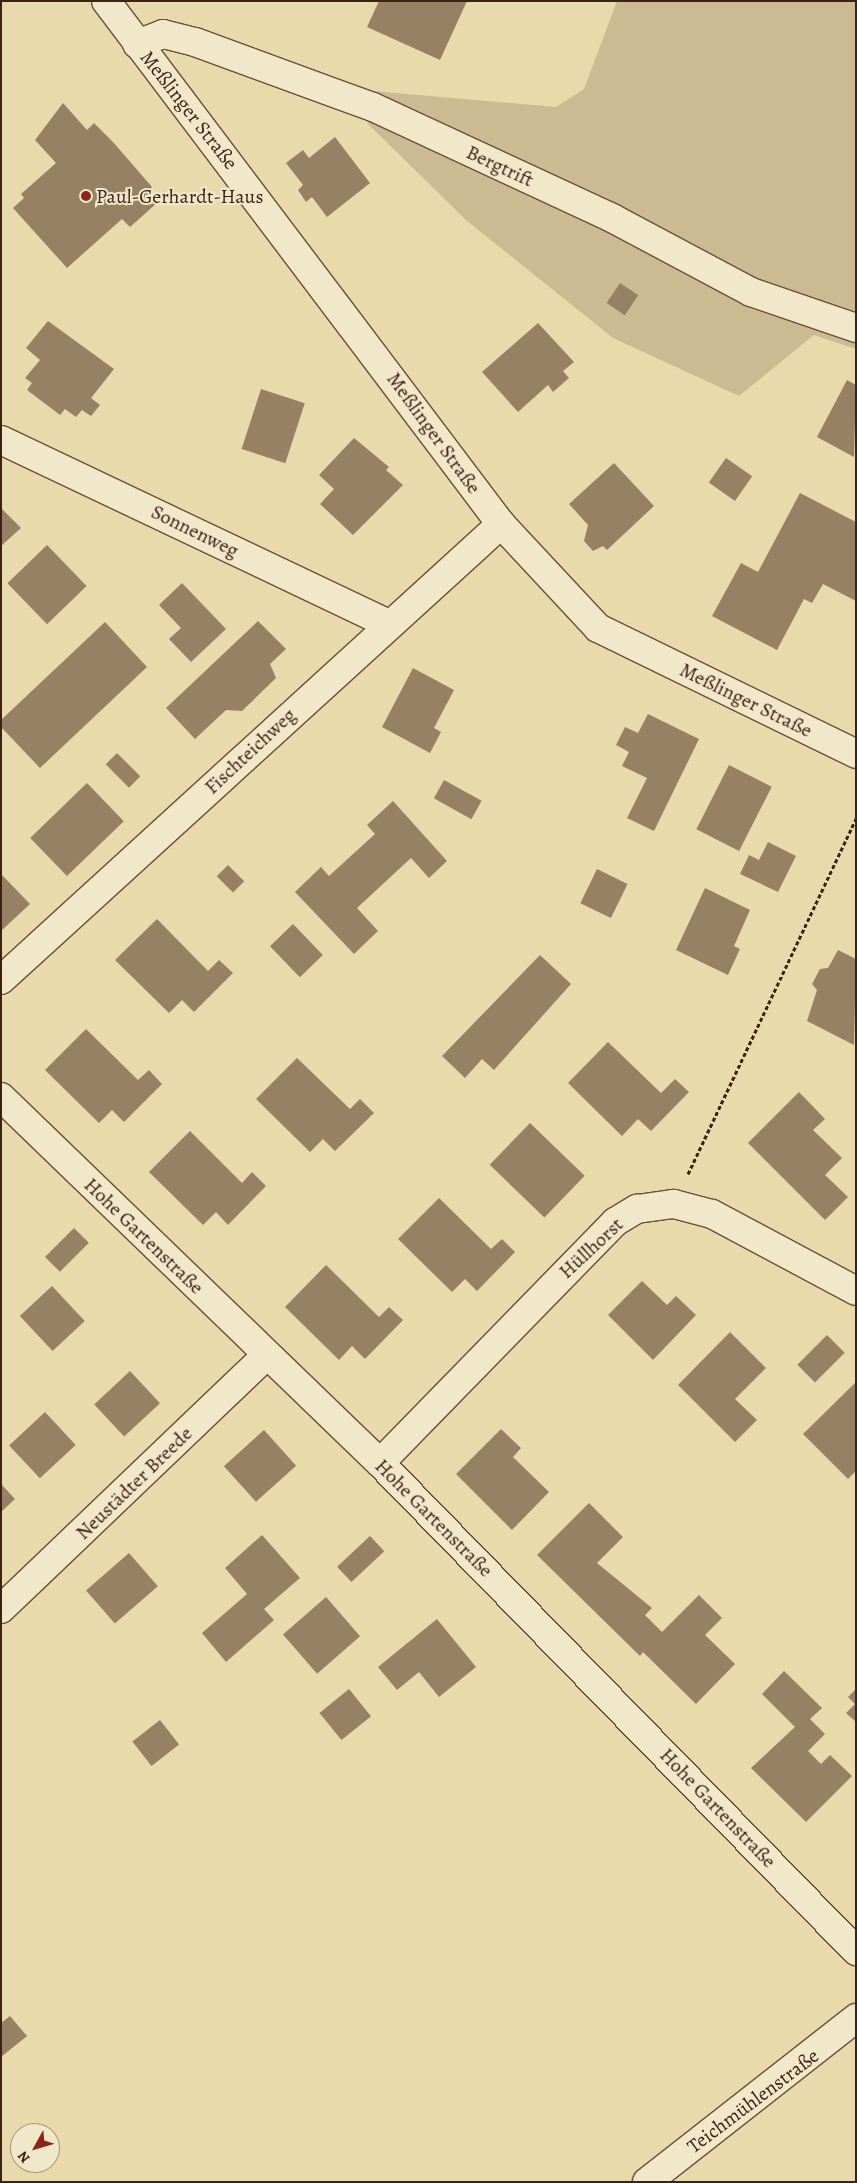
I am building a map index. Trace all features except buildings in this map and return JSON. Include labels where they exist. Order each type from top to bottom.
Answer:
[{"type":"street","name":"Meßlinger Straße","points":[[106,1],[137,44],[320,279],[501,524],[598,628],[856,754]]},
{"type":"street","name":"Bergtrift","points":[[137,44],[163,34],[217,50],[373,107],[612,218],[751,292],[856,328]]},
{"type":"street","name":"Sonnenweg","points":[[1,440],[388,624]]},
{"type":"street","name":"Fischteichweg","points":[[1,980],[388,624],[501,524]]},
{"type":"street","name":"Hohe Gartenstraße","points":[[1,1097],[266,1356],[380,1463],[856,1951]]},
{"type":"street","name":"Hüllhorst","points":[[380,1463],[615,1222],[637,1209],[674,1204],[712,1214],[856,1291]]},
{"type":"street","name":"Neustädter Breede","points":[[1,1610],[266,1356]]},
{"type":"street","name":"Teichmühlenstraße","points":[[647,2182],[846,2030],[856,2018]]},
{"type":"path","points":[[674,1204],[856,818]]},
{"type":"shaded area","points":[[617,1],[856,1],[856,349],[814,335],[739,396],[613,338],[467,221],[369,125],[350,89],[556,107],[584,89]]},
{"type":"place","name":"Paul-Gerhardt-Haus","points":[[86,196]]}]
